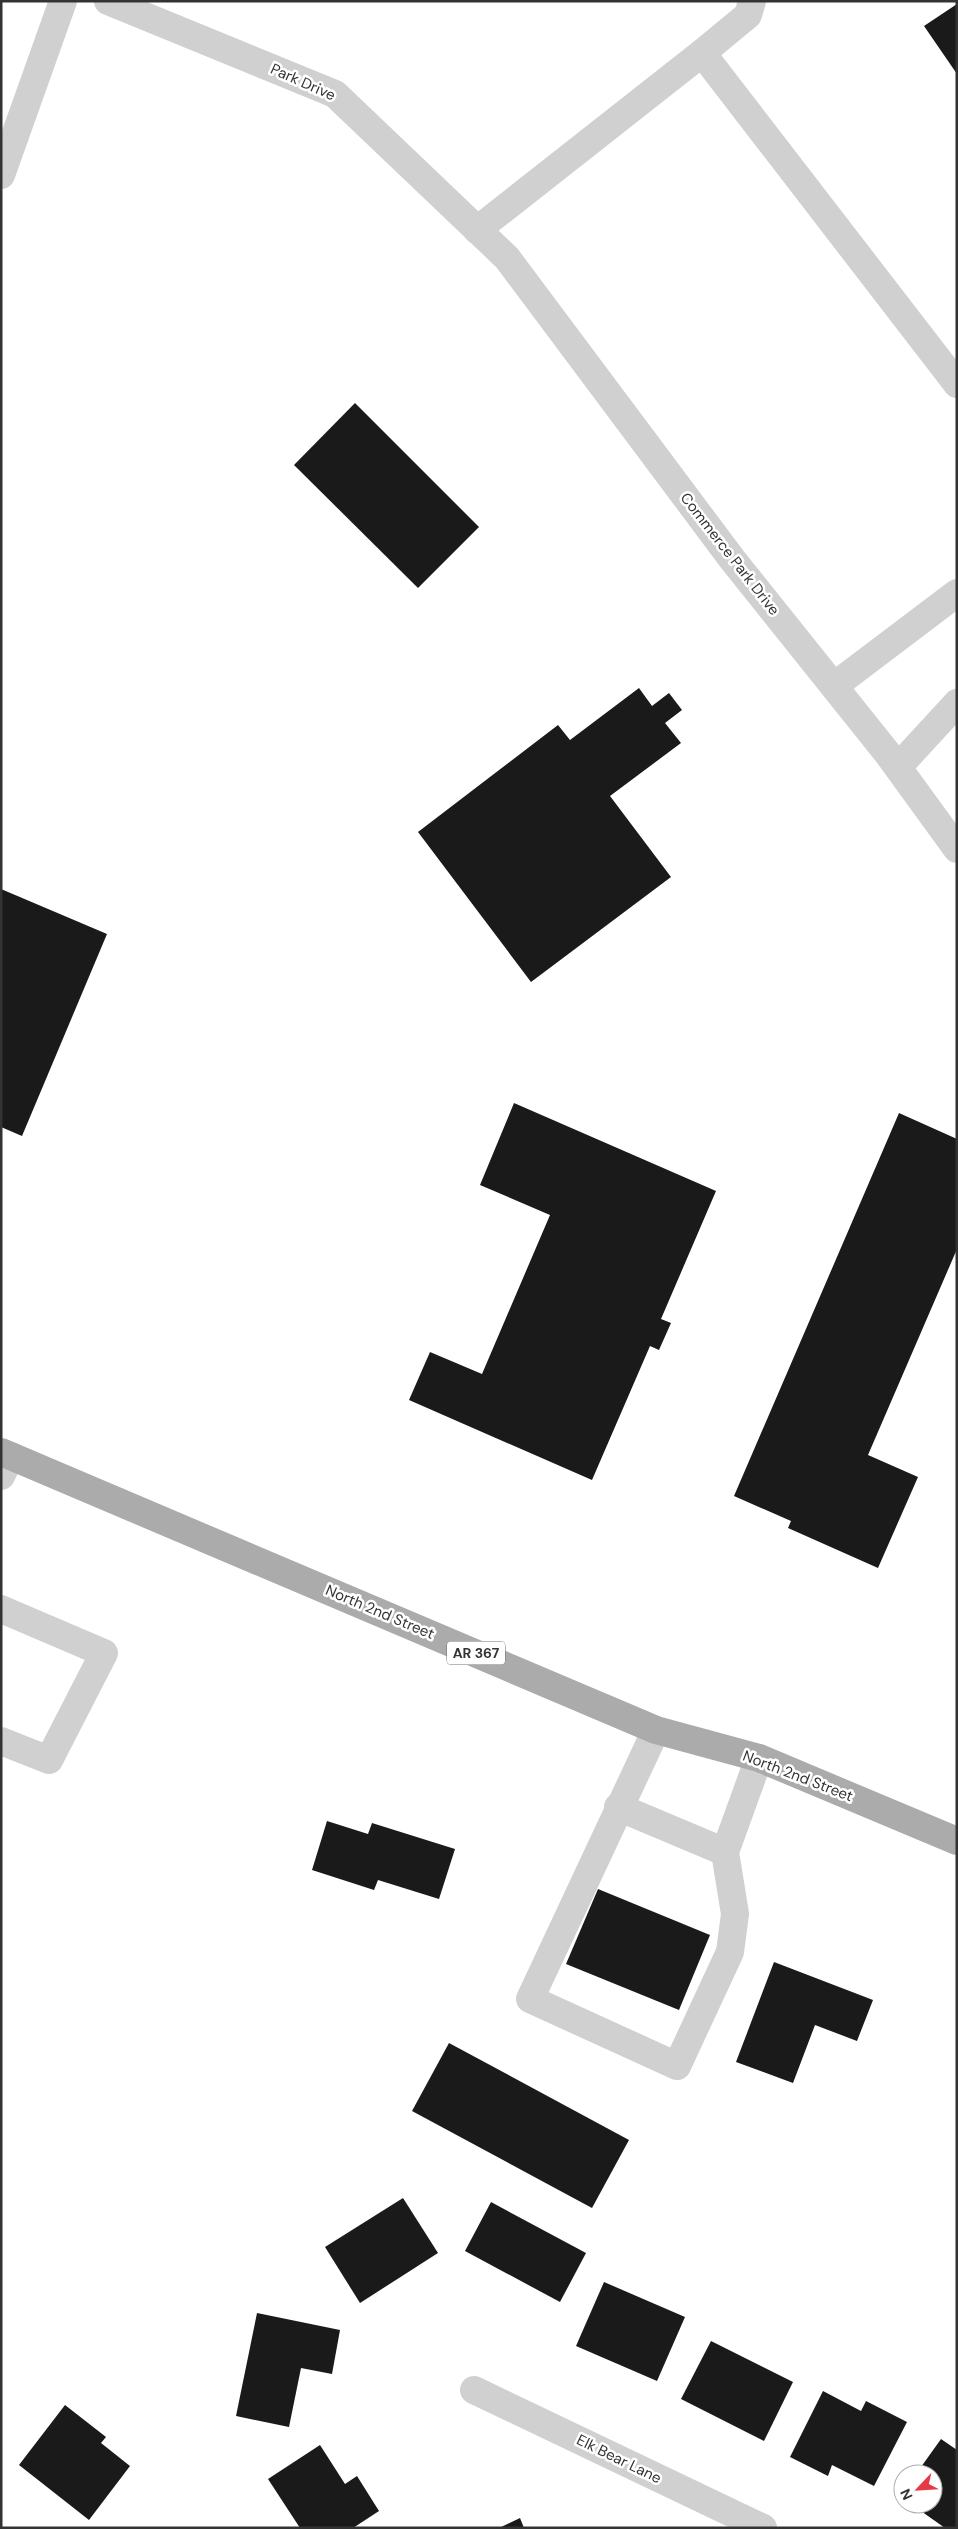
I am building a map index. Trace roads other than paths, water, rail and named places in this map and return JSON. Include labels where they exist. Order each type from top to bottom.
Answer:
[{"type":"main road","name":"North 2nd Street","points":[[4,1461],[656,1730],[759,1758],[957,1841]]},
{"type":"street","points":[[1,175],[8,133],[62,1]]},
{"type":"street","name":"Park Drive","points":[[108,1],[335,94],[506,258]]},
{"type":"street","points":[[478,230],[748,15],[752,1]]},
{"type":"street","points":[[702,53],[957,384]]},
{"type":"street","name":"Commerce Park Drive","points":[[506,258],[732,559],[898,767],[957,849]]},
{"type":"street","points":[[834,686],[957,593]]},
{"type":"street","points":[[898,767],[957,703]]},
{"type":"street","points":[[1,1610],[104,1653],[49,1760],[1,1741]]},
{"type":"street","points":[[656,1730],[618,1806],[530,2000],[677,2066],[730,1952],[735,1914],[725,1852],[759,1758]]},
{"type":"street","points":[[618,1806],[725,1852]]},
{"type":"street","name":"Elk Bear Lane","points":[[474,2390],[763,2528]]}]
